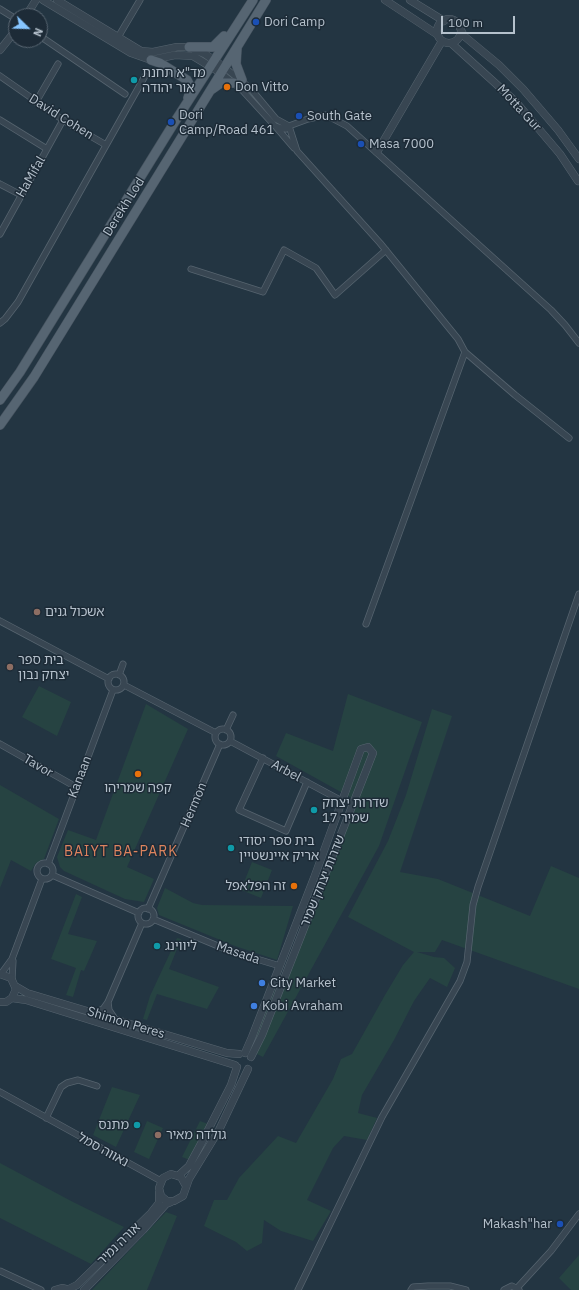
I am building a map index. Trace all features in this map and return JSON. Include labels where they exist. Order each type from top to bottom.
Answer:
[{"type":"main road","points":[[189,47],[208,48],[218,45],[248,0]]},
{"type":"main road","name":"Derekh Lod","points":[[0,400],[51,322],[253,0]]},
{"type":"main road","name":"Derekh Lod","points":[[0,425],[34,377],[266,0]]},
{"type":"main road","points":[[210,91],[221,83],[238,82],[236,64],[238,46]]},
{"type":"main road","points":[[151,60],[187,80],[191,88],[182,111]]},
{"type":"street","points":[[43,0],[116,40],[141,51],[153,52],[176,47],[189,47],[205,54],[213,63],[238,82],[276,119],[289,126],[297,151]]},
{"type":"street","points":[[57,0],[116,40],[131,53],[151,60],[183,54],[213,63]]},
{"type":"street","points":[[116,40],[140,0]]},
{"type":"street","points":[[385,0],[440,38],[451,43],[459,38],[460,28],[454,21],[444,21],[410,0]]},
{"type":"street","points":[[377,152],[440,38],[438,27],[444,21]]},
{"type":"street","name":"Motta Gur","points":[[460,28],[464,36],[499,65],[523,89],[558,130],[579,159]]},
{"type":"street","points":[[0,50],[8,40]]},
{"type":"street","points":[[48,41],[125,94]]},
{"type":"street","name":"Motta Gur","points":[[451,43],[516,102],[560,154],[579,182]]},
{"type":"street","points":[[36,102],[58,64]]},
{"type":"street","name":"David Cohen","points":[[0,76],[63,120],[106,145]]},
{"type":"street","points":[[0,323],[18,302],[145,76]]},
{"type":"street","points":[[238,82],[297,151],[386,250],[458,339],[465,352],[515,395],[569,438]]},
{"type":"street","points":[[275,126],[286,129],[289,126],[308,118],[326,115],[347,126],[551,310],[579,343]]},
{"type":"street","points":[[0,120],[47,149]]},
{"type":"street","name":"HaMifal","points":[[0,234],[63,120]]},
{"type":"street","points":[[0,184],[21,195]]},
{"type":"street","points":[[191,269],[263,292],[284,250],[316,268],[335,295],[386,250]]},
{"type":"street","points":[[366,624],[465,352]]},
{"type":"street","points":[[298,1290],[382,1117],[460,981],[467,962],[473,905],[478,887],[579,594]]},
{"type":"street","points":[[0,621],[109,679]]},
{"type":"street","points":[[119,675],[123,664]]},
{"type":"street","points":[[113,675],[119,675],[124,680],[124,686],[119,690],[113,690],[109,685],[109,679],[113,675]]},
{"type":"street","points":[[124,686],[216,733]]},
{"type":"street","name":"Kanaan","points":[[48,864],[113,690]]},
{"type":"street","points":[[226,730],[233,714]]},
{"type":"street","points":[[219,730],[226,730],[230,734],[230,741],[226,745],[220,744],[215,740],[216,733],[219,730]]},
{"type":"street","name":"Arbel","points":[[230,741],[342,801]]},
{"type":"street","name":"Tavor","points":[[0,744],[76,787]]},
{"type":"street","name":"Hermon","points":[[148,909],[220,744]]},
{"type":"street","name":"שדרות יצחק שמיר","points":[[242,1053],[252,1037],[280,966],[361,750],[365,747],[371,748],[373,753],[368,767],[262,1035],[251,1057]]},
{"type":"street","points":[[263,758],[239,810],[286,831],[307,782]]},
{"type":"street","points":[[43,864],[48,864],[53,869],[52,875],[47,879],[42,879],[38,876],[38,868],[43,864]]},
{"type":"street","points":[[52,875],[139,913]]},
{"type":"street","points":[[0,974],[9,966],[13,957],[42,879]]},
{"type":"street","points":[[148,909],[153,914],[153,919],[147,924],[142,923],[138,918],[139,913],[142,910],[148,909]]},
{"type":"street","name":"Masada","points":[[153,919],[230,951],[280,966]]},
{"type":"street","points":[[93,1013],[101,1010],[108,1002],[142,923]]},
{"type":"street","points":[[0,1002],[6,1002],[12,998],[15,992],[13,957]]},
{"type":"street","name":"Shimon Peres","points":[[0,974],[7,975],[27,993],[227,1053],[242,1053]]},
{"type":"street","name":"Shimon Peres","points":[[12,998],[26,1000],[236,1066]]},
{"type":"street","points":[[108,1002],[109,1010],[115,1019]]},
{"type":"street","points":[[178,1176],[189,1166],[231,1085],[236,1066],[236,1057],[242,1053],[251,1057],[252,1065],[248,1069],[219,1130],[186,1186],[185,1193],[181,1199],[171,1202],[164,1199],[159,1192],[161,1181],[168,1175],[178,1176],[183,1180],[186,1186]]},
{"type":"street","points":[[236,1066],[241,1070],[248,1069]]},
{"type":"street","points":[[46,1118],[61,1087],[67,1083],[78,1080],[97,1086]]},
{"type":"street","name":"נאווה סמל","points":[[0,1092],[161,1181]]},
{"type":"street","name":"אורה נמיר","points":[[69,1290],[77,1285],[151,1213],[159,1203],[159,1192]]},
{"type":"street","name":"אורה נמיר","points":[[84,1290],[143,1230],[166,1204],[171,1202]]},
{"type":"street","points":[[504,1290],[512,1286],[518,1289],[551,1251],[579,1214]]},
{"type":"street","points":[[0,1271],[41,1290]]},
{"type":"street","points":[[412,1290],[413,1287],[450,1286],[466,1290]]},
{"type":"street","points":[[55,1290],[62,1288],[69,1290]]},
{"type":"green space","points":[[39,686],[71,702],[57,736],[22,717]]},
{"type":"green space","points":[[348,694],[422,722],[379,846],[263,1057],[249,1050],[357,801],[276,756],[286,733],[333,751]]},
{"type":"green space","points":[[146,704],[188,729],[127,867],[154,879],[144,902],[125,899],[64,871],[60,867],[57,857],[68,830],[96,840]]},
{"type":"green space","points":[[432,709],[452,716],[400,872],[438,879],[530,916],[551,866],[579,878],[579,989],[442,940],[435,952],[417,952],[444,958],[455,968],[447,987],[430,978],[414,1001],[394,1040],[362,1095],[358,1113],[377,1118],[367,1140],[344,1136],[333,1148],[307,1200],[331,1211],[313,1241],[281,1231],[264,1220],[262,1243],[247,1251],[236,1242],[204,1226],[214,1200],[227,1200],[239,1178],[278,1136],[296,1143],[333,1079],[341,1059],[352,1054],[403,965],[414,952],[348,917],[388,841],[406,795]]},
{"type":"green space","points":[[0,785],[59,819],[44,859],[36,863],[31,871],[11,860],[0,888]]},
{"type":"green space","points":[[252,862],[272,870],[261,898],[241,890]]},
{"type":"green space","points":[[165,888],[193,903],[202,905],[293,906],[277,960],[235,946],[159,915],[157,908]]},
{"type":"green space","points":[[76,894],[82,897],[68,934],[97,941],[84,971],[81,970],[73,997],[66,995],[76,968],[51,959]]},
{"type":"green space","points":[[177,938],[181,939],[169,969],[219,987],[207,1009],[157,994],[147,1020],[143,1019],[150,996]]},
{"type":"green space","points":[[112,1087],[140,1095],[116,1147],[93,1135]]},
{"type":"green space","points":[[147,1121],[163,1128],[149,1159],[134,1152]]},
{"type":"green space","points":[[200,1121],[211,1125],[192,1161],[182,1157]]},
{"type":"green space","points":[[0,1163],[124,1227],[91,1264],[0,1218]]},
{"type":"green space","points":[[166,1212],[177,1216],[147,1290],[92,1290]]},
{"type":"green space","points":[[579,1255],[579,1290],[571,1290],[559,1278]]},
{"type":"place","name":"Dori Camp","points":[[256,22]]},
{"type":"place","name":"מד\"א תחנת אור יהודה","points":[[134,80]]},
{"type":"place","name":"Don Vitto","points":[[227,87]]},
{"type":"place","name":"South Gate","points":[[299,116]]},
{"type":"place","name":"Dori Camp/Road 461","points":[[171,122]]},
{"type":"place","name":"Masa 7000","points":[[361,144]]},
{"type":"place","name":"אשכול גנים","points":[[37,612]]},
{"type":"place","name":"בית ספר יצחק נבון","points":[[10,667]]},
{"type":"place","name":"קפה שמריהו","points":[[138,774]]},
{"type":"place","name":"שדרות יצחק שמיר 17","points":[[314,810]]},
{"type":"place","name":"בית ספר יסודי אריק איינשטיין","points":[[231,848]]},
{"type":"place","name":"זה הפלאפל","points":[[294,886]]},
{"type":"place","name":"ליווינג","points":[[157,946]]},
{"type":"place","name":"City Market","points":[[262,983]]},
{"type":"place","name":"Kobi Avraham","points":[[254,1006]]},
{"type":"place","name":"מתנס","points":[[137,1125]]},
{"type":"place","name":"גולדה מאיר","points":[[158,1135]]},
{"type":"place","name":"Makash\"har","points":[[560,1224]]},
{"type":"district","name":"BAIYT BA-PARK","points":[[121,852]]}]
